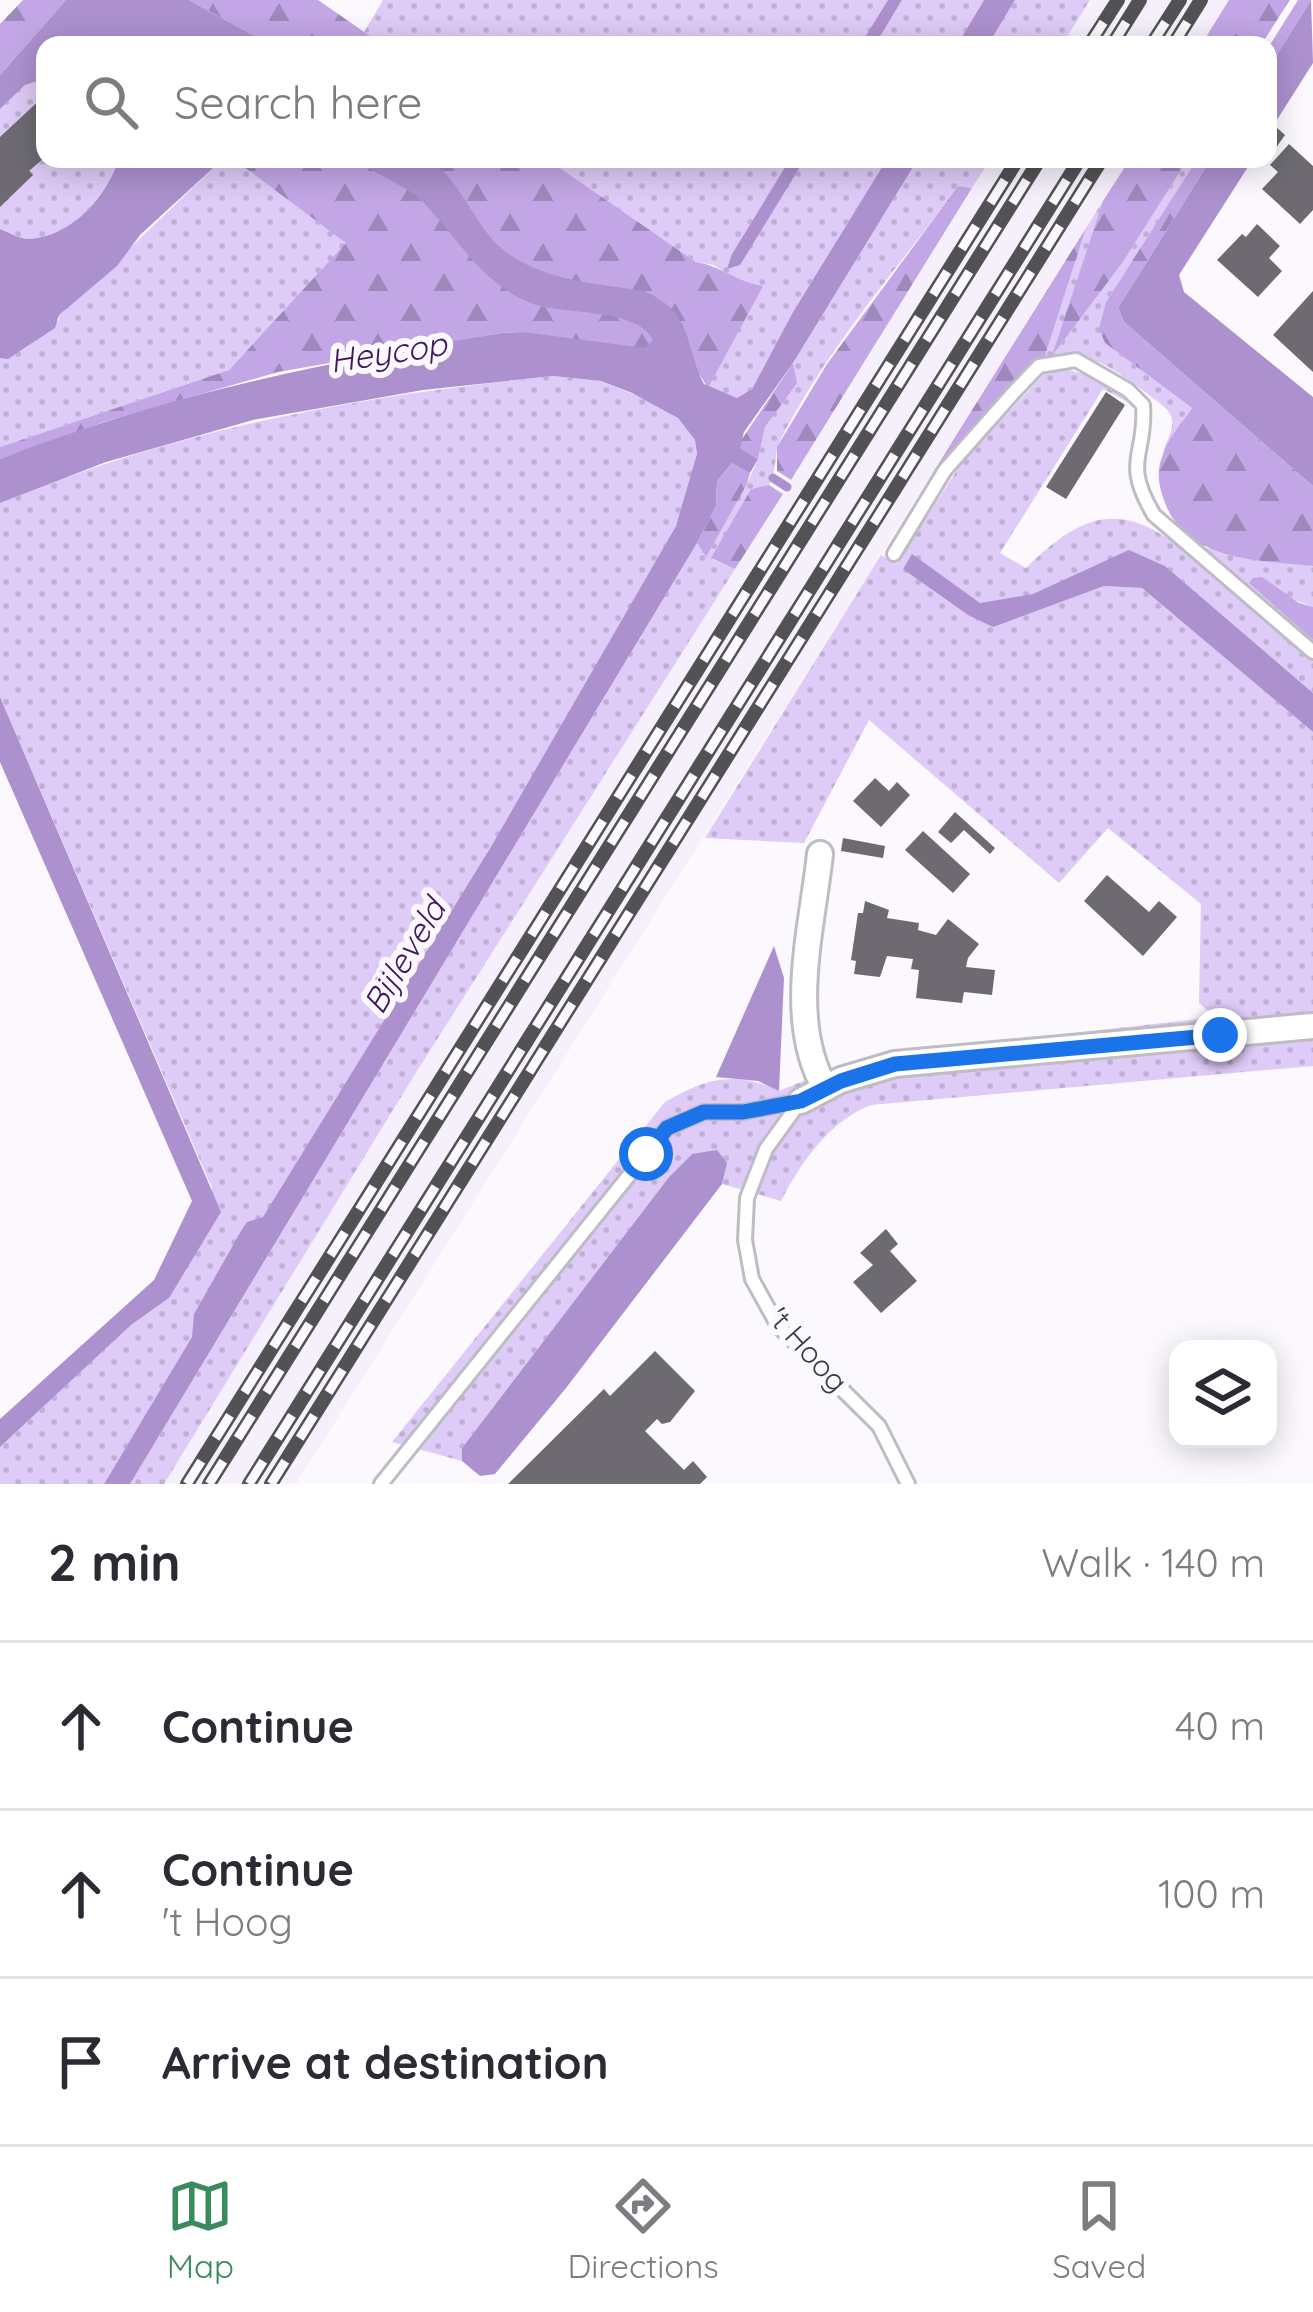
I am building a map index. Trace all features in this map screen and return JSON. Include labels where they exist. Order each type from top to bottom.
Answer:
[{"type":"street","points":[[820,854],[805,1034],[810,1061],[825,1088]]},
{"type":"street","name":"'t Hoog","points":[[801,1101],[895,1064],[1313,1026]]},
{"type":"lane","points":[[894,554],[945,470],[1015,391],[1039,367],[1056,360],[1076,360],[1128,390],[1143,405],[1136,458],[1138,488],[1154,515],[1313,652]]},
{"type":"lane","points":[[381,1484],[667,1128],[704,1112],[743,1112],[801,1101]]},
{"type":"lane","name":"'t Hoog","points":[[801,1101],[766,1149],[747,1198],[745,1240],[752,1279],[778,1326],[879,1426],[908,1484]]},
{"type":"shaded area","points":[[66,0],[189,0],[255,36],[36,36],[36,82],[25,85],[0,109],[0,75]]},
{"type":"shaded area","points":[[383,0],[888,0],[866,36],[370,36],[364,32]]},
{"type":"shaded area","points":[[888,0],[902,0],[880,36],[866,36]]},
{"type":"shaded area","points":[[902,0],[984,0],[962,36],[880,36]]},
{"type":"shaded area","points":[[984,0],[1015,0],[993,36],[962,36]]},
{"type":"shaded area","points":[[1015,0],[1090,0],[1068,36],[993,36]]},
{"type":"shaded area","points":[[1090,0],[1229,0],[1207,36],[1068,36]]},
{"type":"shaded area","points":[[1311,0],[1313,63],[1277,120],[1277,55]]},
{"type":"shaded area","points":[[36,82],[36,168],[114,168],[85,213],[59,231],[25,239],[0,229],[0,109],[25,85]]},
{"type":"shaded area","points":[[114,168],[213,168],[140,235],[117,266],[59,315],[55,328],[8,359],[0,358],[0,229],[28,239],[59,231],[85,213]]},
{"type":"shaded area","points":[[214,168],[245,168],[347,243],[229,370],[0,447],[0,358],[24,349]]},
{"type":"shaded area","points":[[369,168],[438,168],[491,237],[516,259],[551,274],[644,291],[660,300],[680,320],[704,384],[737,398],[752,389],[881,168],[912,168],[793,363],[744,432],[740,448],[758,459],[750,473],[732,463],[717,481],[716,506],[697,543],[130,1484],[104,1484],[192,1337],[194,1314],[241,1231],[247,1222],[263,1217],[492,845],[676,526],[697,454],[695,440],[678,418],[632,393],[601,381],[553,376],[423,390],[253,420],[106,462],[0,503],[0,459],[124,416],[248,382],[502,333],[645,348],[653,340],[645,330],[617,317],[547,307],[516,296],[486,274],[418,197]]},
{"type":"shaded area","points":[[560,168],[785,168],[732,254],[735,268],[799,168],[881,168],[752,389],[737,398],[708,388],[724,355],[740,283],[714,265],[696,262]]},
{"type":"shaded area","points":[[785,168],[799,168],[740,265],[727,269]]},
{"type":"shaded area","points":[[912,168],[985,168],[972,188],[958,186],[798,407],[780,441],[769,485],[751,489],[712,559],[735,569],[412,1079],[164,1484],[130,1484],[697,543],[705,555],[747,484],[765,427],[796,383],[793,363]]},
{"type":"shaded area","points":[[985,168],[1124,168],[296,1484],[164,1484],[412,1079]]},
{"type":"shaded area","points":[[1182,168],[1191,168],[1106,302],[1105,343],[1192,408],[1163,451],[1172,420],[1161,404],[1092,359],[1061,355],[1044,359],[1086,228],[1103,201],[1054,353],[1123,262]]},
{"type":"shaded area","points":[[1205,168],[1247,168],[1179,275],[1184,292],[1313,397],[1313,486],[1124,322],[1118,308]]},
{"type":"shaded area","points":[[1060,368],[1093,376],[1128,397],[1126,401],[1103,389],[1000,553],[1026,568],[1085,524],[1123,519],[1143,525],[1188,554],[1197,542],[1206,548],[1313,566],[1313,607],[1250,583],[1313,640],[1313,693],[1165,566],[1130,551],[1033,595],[979,603],[912,555],[903,569],[993,626],[1104,586],[1142,588],[1313,732],[1313,1066],[871,1105],[842,1121],[818,1145],[781,1201],[722,1184],[726,1163],[692,1154],[669,1177],[462,1448],[462,1461],[392,1442],[665,1102],[680,1094],[707,1082],[734,1079],[779,1091],[886,1054],[1215,1017],[1199,1003],[1201,904],[1108,828],[1059,883],[869,720],[804,843],[705,838],[881,555],[896,564],[963,461],[1043,375]]},
{"type":"shaded area","points":[[553,376],[601,381],[678,418],[695,440],[697,454],[676,526],[492,845],[263,1218],[247,1222],[194,1314],[193,1337],[104,1484],[0,1484],[0,1447],[131,1325],[169,1298],[212,1188],[0,697],[0,503],[137,454],[272,419],[409,394]]},
{"type":"shaded area","points":[[1129,550],[1165,566],[1313,693],[1313,732],[1142,588],[1104,586],[993,627],[903,569],[912,554],[980,603],[1033,594]]},
{"type":"shaded area","points":[[0,697],[221,1212],[169,1298],[131,1325],[0,1447],[0,1419],[154,1280],[192,1201],[0,762]]},
{"type":"shaded area","points":[[774,946],[784,978],[779,1091],[758,1081],[716,1077]]},
{"type":"shaded area","points":[[717,1150],[727,1163],[722,1184],[495,1474],[480,1476],[462,1461],[462,1448],[669,1177],[692,1154]]},
{"type":"green space","points":[[23,0],[66,0],[0,75],[0,24]]},
{"type":"green space","points":[[189,0],[318,0],[370,36],[255,36]]},
{"type":"green space","points":[[1229,0],[1290,0],[1267,36],[1207,36]]},
{"type":"green space","points":[[1298,0],[1311,0],[1277,55],[1276,36]]},
{"type":"green space","points":[[245,168],[560,168],[696,262],[763,286],[708,388],[698,372],[523,332],[502,333],[278,372],[104,422],[0,459],[0,447],[229,370],[346,243]]},
{"type":"green space","points":[[1124,168],[1182,168],[1123,262],[1052,356],[1103,201]]},
{"type":"green space","points":[[1191,168],[1205,168],[1118,308],[1124,322],[1313,486],[1313,566],[1227,554],[1190,537],[1176,522],[1163,497],[1159,469],[1167,444],[1192,408],[1105,343],[1099,329],[1106,302]]},
{"type":"green space","points":[[958,186],[972,188],[791,480],[777,471],[777,447],[827,364]]},
{"type":"green space","points":[[1086,228],[1044,359],[1024,373],[932,474]]},
{"type":"green space","points":[[793,363],[797,383],[765,427],[758,459],[740,448],[740,442]]},
{"type":"green space","points":[[733,462],[750,473],[747,484],[706,557],[697,543],[716,506],[717,481]]},
{"type":"green space","points":[[769,485],[783,494],[735,569],[711,558],[751,489]]},
{"type":"green space","points":[[1262,577],[1299,603],[1313,607],[1313,640],[1249,583]]},
{"type":"building","points":[[36,103],[36,165],[29,171],[33,175],[0,207],[0,137]]},
{"type":"building","points":[[1289,144],[1313,166],[1313,210],[1300,224],[1262,189],[1278,172],[1273,168]]},
{"type":"building","points":[[1257,224],[1280,246],[1269,258],[1282,271],[1258,297],[1217,260]]},
{"type":"building","points":[[1313,291],[1313,372],[1273,335]]},
{"type":"building","points":[[1106,392],[1125,405],[1066,499],[1046,487]]},
{"type":"building","points":[[875,778],[889,791],[897,782],[910,795],[881,827],[853,801]]},
{"type":"building","points":[[955,812],[995,848],[990,854],[964,830],[951,843],[938,832]]},
{"type":"building","points":[[923,831],[970,874],[953,893],[905,850]]},
{"type":"building","points":[[843,838],[885,846],[883,858],[841,851]]},
{"type":"building","points":[[1107,875],[1149,912],[1159,901],[1177,917],[1143,956],[1084,901]]},
{"type":"building","points":[[865,901],[889,910],[887,918],[919,923],[918,930],[936,935],[948,919],[979,944],[966,967],[995,970],[992,995],[964,992],[962,1003],[916,998],[919,970],[911,969],[913,959],[887,956],[880,977],[854,974],[856,961],[851,960],[858,913],[863,913]]},
{"type":"building","points":[[886,1229],[898,1244],[890,1251],[917,1281],[881,1313],[853,1282],[873,1265],[860,1253]]},
{"type":"building","points":[[655,1351],[695,1391],[670,1422],[662,1424],[657,1419],[645,1431],[684,1470],[693,1461],[707,1477],[700,1484],[508,1484],[604,1389],[610,1396]]},
{"type":"waterway","name":"Heycop","points":[[773,478],[787,487]]},
{"type":"railway","points":[[1095,36],[1118,0]]},
{"type":"railway","points":[[1118,36],[1140,0]]},
{"type":"railway","points":[[1157,36],[1180,0]]},
{"type":"railway","points":[[1179,36],[1201,0]]},
{"type":"railway","points":[[187,1484],[1012,168]]},
{"type":"railway","points":[[209,1484],[1034,168]]},
{"type":"railway","points":[[249,1484],[1074,168]]},
{"type":"railway","points":[[271,1484],[1096,168]]},
{"type":"route","points":[[646,1154],[667,1128],[704,1112],[743,1112],[801,1101],[841,1081],[895,1064],[1220,1035]]},
{"type":"water label","name":"Bijleveld","points":[[404,956]]}]
